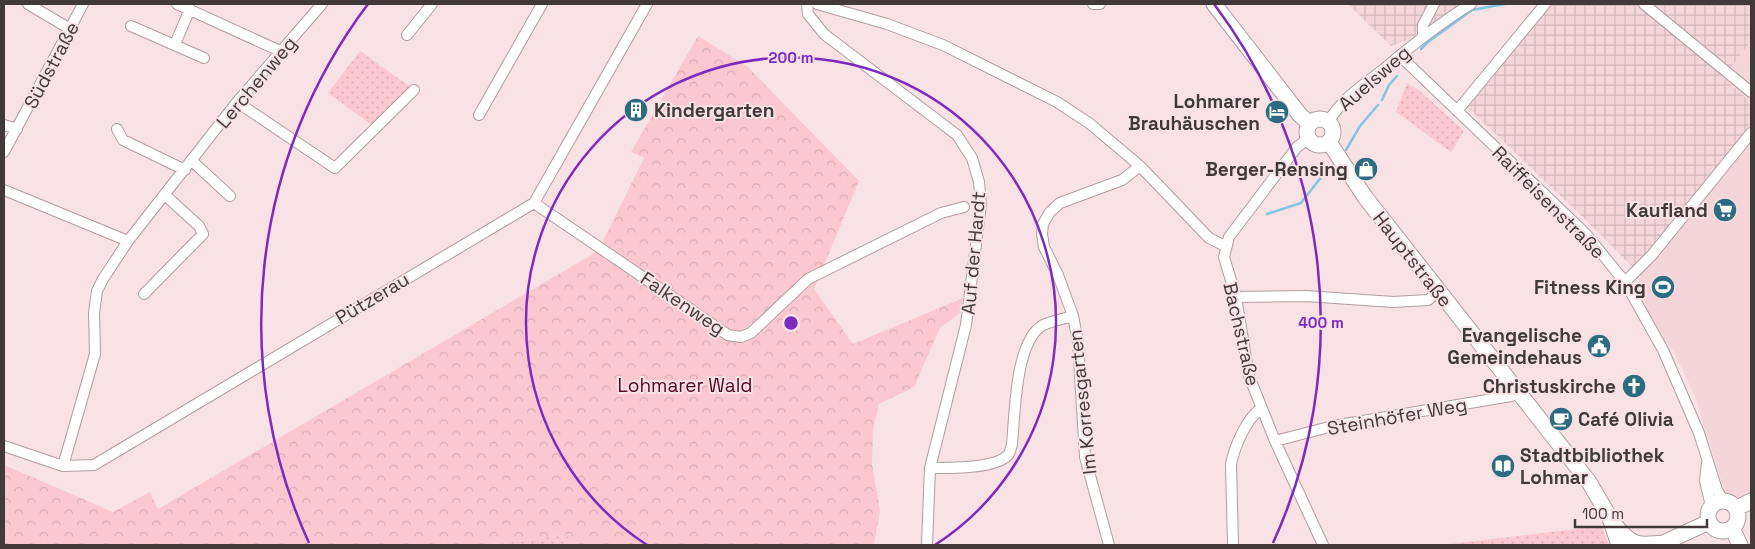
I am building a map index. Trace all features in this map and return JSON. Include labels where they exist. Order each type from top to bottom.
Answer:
[{"type":"main road","points":[[1214,4],[1300,115],[1310,131],[1319,145],[1328,142],[1333,131],[1328,122],[1319,120],[1310,131]]},
{"type":"main road","name":"Hauptstraße","points":[[1328,142],[1365,197],[1589,482],[1610,518],[1619,545]]},
{"type":"main road","points":[[1709,522],[1708,517],[1724,505],[1751,501]]},
{"type":"main road","points":[[1709,522],[1722,531],[1732,528],[1738,519],[1724,505]]},
{"type":"main road","points":[[1610,518],[1624,536],[1638,545],[1662,544],[1709,522]]},
{"type":"main road","points":[[1732,528],[1740,545]]},
{"type":"street","points":[[28,4],[70,29]]},
{"type":"street","name":"Südstraße","points":[[4,152],[84,4]]},
{"type":"street","points":[[178,4],[280,51]]},
{"type":"street","name":"Lerchenweg","points":[[63,466],[95,354],[94,313],[97,291],[128,241],[237,102],[322,4]]},
{"type":"street","points":[[408,35],[432,4]]},
{"type":"street","points":[[479,115],[542,4]]},
{"type":"street","name":"Pützerau","points":[[4,446],[63,466],[94,464],[534,203],[648,4]]},
{"type":"street","name":"Auf der Hardt","points":[[807,4],[808,14],[824,34],[957,135],[972,158],[979,182],[981,204],[966,326],[930,468],[927,545]]},
{"type":"street","points":[[817,4],[887,24],[961,54],[1057,102],[1089,123],[1140,166],[1209,238],[1225,246],[1279,170],[1310,131]]},
{"type":"street","points":[[1093,4],[1100,4]]},
{"type":"street","name":"Auelsweg","points":[[1423,35],[1423,25],[1434,4]]},
{"type":"street","name":"Auelsweg","points":[[1328,122],[1336,109],[1348,97],[1400,56],[1423,35],[1471,4]]},
{"type":"street","points":[[1457,111],[1545,4]]},
{"type":"street","points":[[1644,4],[1751,92]]},
{"type":"street","points":[[175,44],[190,9]]},
{"type":"street","points":[[131,26],[204,58]]},
{"type":"street","name":"Raiffeisenstraße","points":[[1400,56],[1586,233],[1625,282],[1663,350],[1699,433],[1707,462],[1724,505]]},
{"type":"street","points":[[237,102],[335,168],[414,90]]},
{"type":"street","points":[[4,125],[17,128]]},
{"type":"street","points":[[117,129],[123,140],[185,170]]},
{"type":"street","points":[[1625,282],[1652,255],[1751,134]]},
{"type":"street","points":[[192,161],[230,196]]},
{"type":"street","name":"Im Korresgarten","points":[[1109,545],[1085,457],[1078,342],[1073,316],[1058,275],[1044,247],[1042,234],[1043,224],[1050,212],[1060,203],[1122,180],[1140,166]]},
{"type":"street","points":[[4,190],[128,241]]},
{"type":"street","points":[[144,294],[203,234],[199,226],[165,195]]},
{"type":"street","name":"Falkenweg","points":[[534,203],[728,335],[741,337],[751,333],[808,279],[941,213],[964,207]]},
{"type":"street","name":"Bachstraße","points":[[1225,246],[1226,269],[1236,297],[1245,364],[1261,408],[1323,545]]},
{"type":"street","points":[[1236,297],[1306,296],[1393,302],[1428,300],[1439,291]]},
{"type":"street","name":"Im Korresgarten","points":[[930,468],[974,466],[1000,461],[1008,455],[1012,444],[1025,347],[1036,331],[1044,325],[1073,316]]},
{"type":"street","name":"Steinhöfer Weg","points":[[1275,440],[1333,426],[1511,396],[1517,390]]},
{"type":"street","points":[[1234,545],[1232,464],[1234,455],[1252,415],[1261,408]]},
{"type":"shaded area","points":[[1348,4],[1461,4],[1408,40],[1391,46]]},
{"type":"shaded area","points":[[1549,4],[1751,4],[1751,41],[1723,78],[1751,103],[1751,122],[1674,236],[1641,276],[1591,225],[1465,105]]},
{"type":"shaded area","points":[[1751,41],[1751,103],[1723,78]]},
{"type":"shaded area","points":[[1751,122],[1751,493],[1739,498],[1725,493],[1695,396],[1674,352],[1661,335],[1641,299],[1638,288],[1641,276],[1674,236]]},
{"type":"green space","name":"Lohmarer Wald","points":[[698,36],[748,67],[859,181],[814,289],[853,344],[963,298],[960,313],[940,328],[914,387],[879,404],[873,430],[872,464],[880,511],[874,545],[563,545],[571,534],[484,545],[4,545],[4,465],[113,512],[150,492],[158,509],[598,251],[644,158],[631,152]]},
{"type":"green space","points":[[360,51],[412,88],[373,126],[328,93]]},
{"type":"green space","points":[[1407,83],[1420,91],[1464,131],[1451,152],[1396,112]]},
{"type":"green space","points":[[1601,526],[1609,545],[1451,545],[1451,544]]},
{"type":"green space","points":[[572,534],[563,545],[484,545]]},
{"type":"waterway","points":[[1421,49],[1472,10],[1505,4]]},
{"type":"waterway","points":[[1382,100],[1389,85],[1397,76]]},
{"type":"waterway","points":[[1346,150],[1360,126],[1378,105]]},
{"type":"waterway","points":[[1267,214],[1301,203],[1329,167]]},
{"type":"place","name":"Kindergarten","points":[[636,110]]},
{"type":"place","name":"Lohmarer Brauhäuschen","points":[[1277,112]]},
{"type":"place","name":"Berger-Rensing","points":[[1366,169]]},
{"type":"place","name":"Kaufland","points":[[1725,210]]},
{"type":"place","name":"Fitness King","points":[[1663,287]]},
{"type":"place","name":"Evangelische Gemeindehaus","points":[[1599,346]]},
{"type":"place","name":"Christuskirche","points":[[1634,386]]},
{"type":"place","name":"Café Olivia","points":[[1561,419]]},
{"type":"place","name":"Stadtbibliothek Lohmar","points":[[1503,466]]}]
